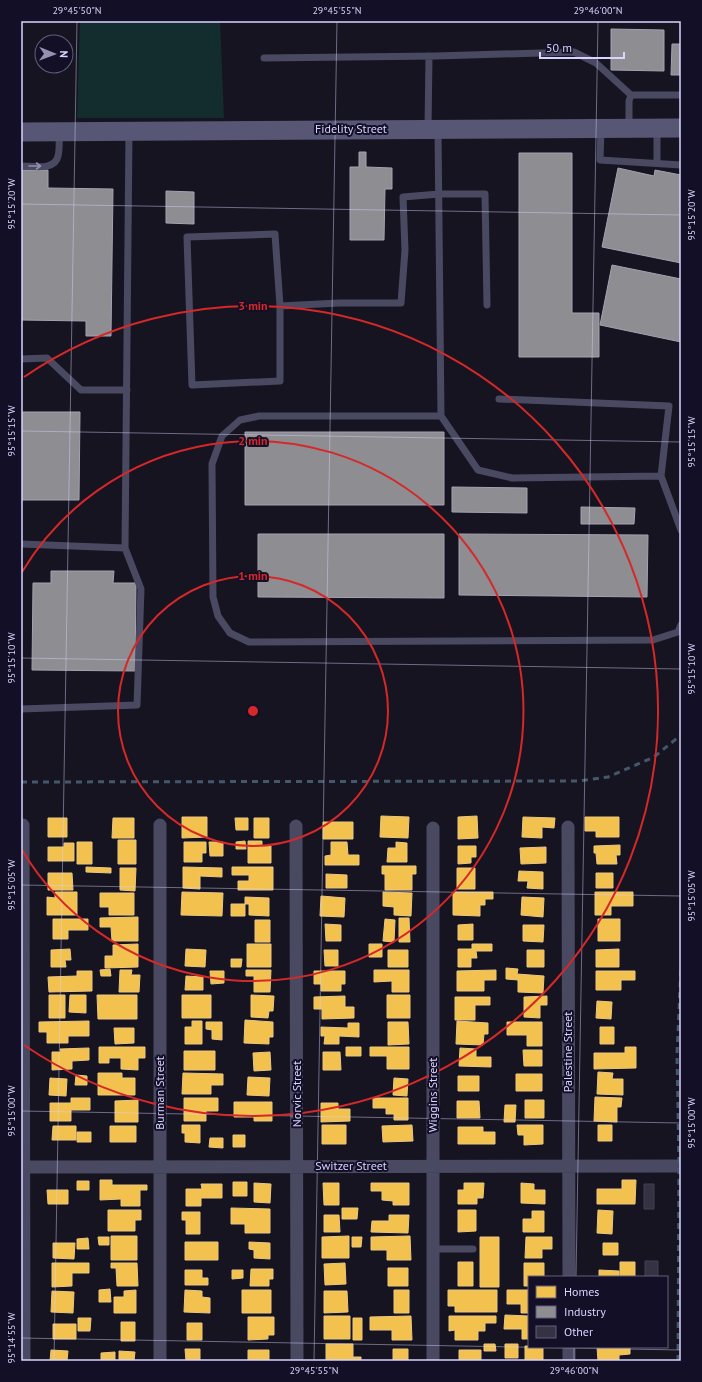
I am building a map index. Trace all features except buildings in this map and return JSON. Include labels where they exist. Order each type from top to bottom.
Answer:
[{"type":"main road","name":"Fidelity Street","points":[[21,132],[433,128],[681,128]]},
{"type":"street","points":[[23,825],[22,1167],[24,1361]]},
{"type":"street","name":"Burman Street","points":[[160,825],[160,1361]]},
{"type":"street","name":"Norvic Street","points":[[296,826],[297,1361]]},
{"type":"street","name":"Palestine Street","points":[[568,827],[569,1276]]},
{"type":"street","name":"Wiggins Street","points":[[433,828],[433,1361]]},
{"type":"street","name":"Switzer Street","points":[[22,1167],[681,1166]]},
{"type":"street","points":[[569,1348],[569,1361]]},
{"type":"lane","points":[[264,58],[574,52],[596,63],[632,95],[681,95]]},
{"type":"lane","points":[[429,56],[433,128],[439,194],[441,416],[478,470],[512,478],[661,476]]},
{"type":"lane","points":[[629,128],[629,101],[632,95]]},
{"type":"lane","points":[[601,128],[600,160],[681,165]]},
{"type":"lane","points":[[657,128],[658,163]]},
{"type":"lane","points":[[21,709],[137,705],[141,589],[125,548],[129,130]]},
{"type":"lane","points":[[21,166],[49,166],[54,164],[58,156],[59,131]]},
{"type":"lane","points":[[280,306],[401,302],[405,250],[403,197],[439,194],[485,194],[487,305]]},
{"type":"lane","points":[[275,234],[280,306],[280,381],[192,385],[187,237],[275,234]]},
{"type":"lane","points":[[21,359],[47,358],[81,390],[127,390]]},
{"type":"lane","points":[[499,399],[669,406],[661,476],[681,530]]},
{"type":"lane","points":[[441,416],[259,416],[240,420],[222,436],[212,464],[213,597],[218,616],[230,632],[249,642],[653,640],[678,632],[681,624]]},
{"type":"lane","points":[[21,544],[125,548]]},
{"type":"lane","points":[[433,1249],[473,1249]]},
{"type":"green space","points":[[80,21],[220,21],[224,118],[77,118]]},
{"type":"railway","points":[[21,782],[578,781],[608,777],[654,757],[681,735]]},
{"type":"railway","points":[[678,1361],[679,1166],[677,1054],[681,968]]}]
